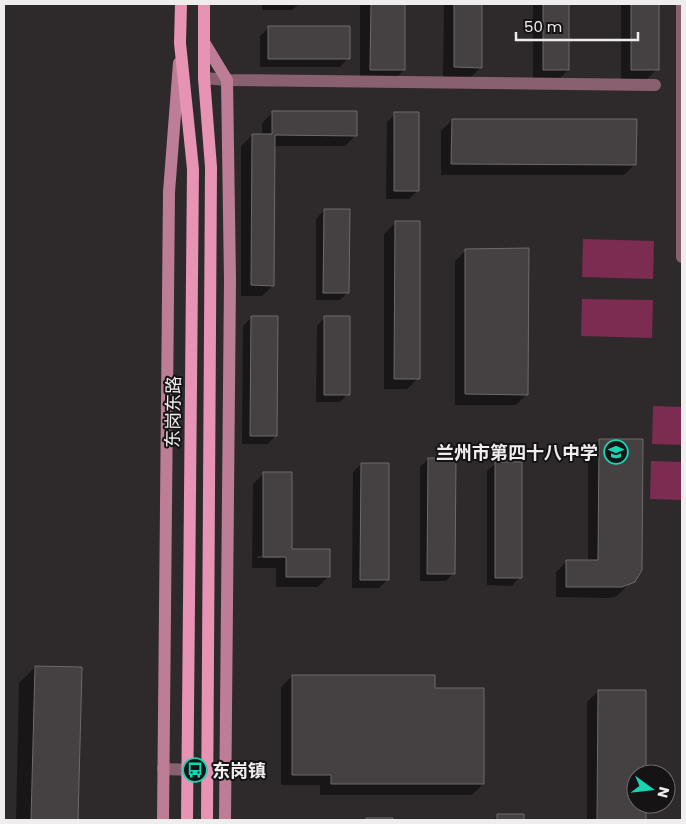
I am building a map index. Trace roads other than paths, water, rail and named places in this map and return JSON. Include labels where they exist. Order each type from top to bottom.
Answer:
[{"type":"main road","name":"东岗东路","points":[[181,4],[180,43],[192,169],[187,820]]},
{"type":"main road","name":"东岗东路","points":[[204,4],[204,78],[211,167],[207,820]]},
{"type":"street","points":[[682,4],[682,257]]},
{"type":"street","points":[[204,42],[227,80],[230,280],[225,820]]},
{"type":"street","points":[[163,820],[169,192],[180,43]]},
{"type":"street","points":[[204,78],[227,80],[655,85]]},
{"type":"street","points":[[163,769],[226,771]]},
{"type":"place","name":"兰州市第四十八中学","points":[[616,452]]},
{"type":"place","name":"东岗镇","points":[[195,770]]}]
